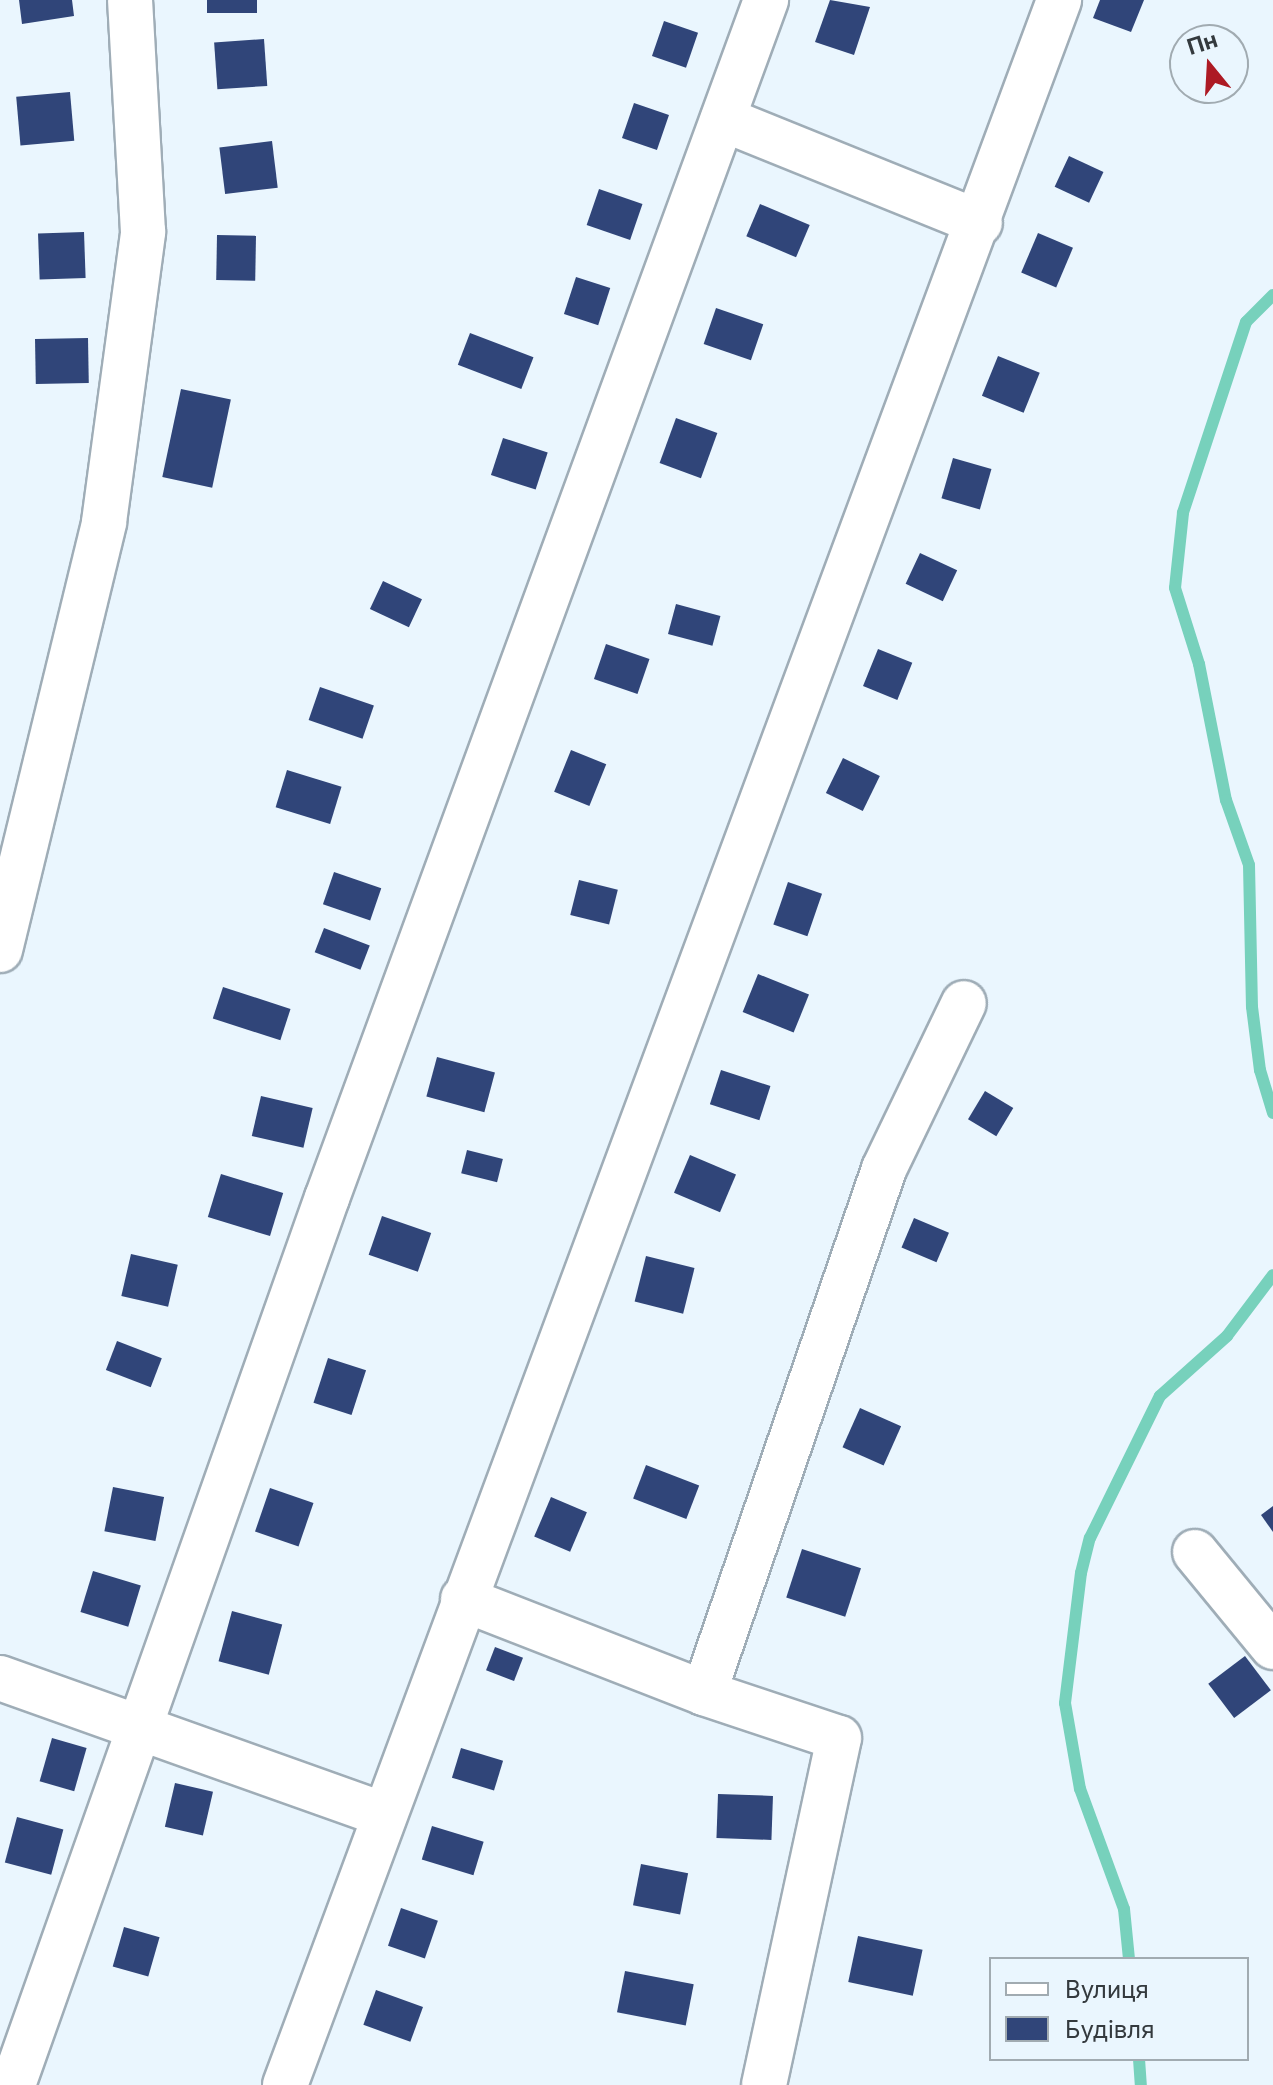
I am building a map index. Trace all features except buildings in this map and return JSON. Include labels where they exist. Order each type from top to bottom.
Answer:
[{"type":"street","points":[[0,950],[109,492],[143,232],[130,0]]},
{"type":"street","points":[[13,2085],[142,1730],[327,1198],[766,0]]},
{"type":"street","points":[[285,2085],[463,1599],[980,223],[1059,0]]},
{"type":"street","points":[[723,119],[980,223]]},
{"type":"street","points":[[704,1693],[884,1169],[964,1003]]},
{"type":"street","points":[[1195,1552],[1273,1647]]},
{"type":"street","points":[[463,1599],[704,1693],[839,1738],[764,2085]]},
{"type":"street","points":[[0,1678],[384,1815]]},
{"type":"waterway","points":[[1273,295],[1246,322],[1183,513],[1175,588],[1199,664],[1226,800],[1249,865],[1252,1007],[1260,1070],[1273,1113]]},
{"type":"waterway","points":[[1129,1957],[1124,1909],[1080,1789],[1065,1703],[1081,1573],[1090,1538],[1160,1396],[1227,1336],[1273,1275]]},
{"type":"waterway","points":[[1139,2061],[1141,2085]]}]
